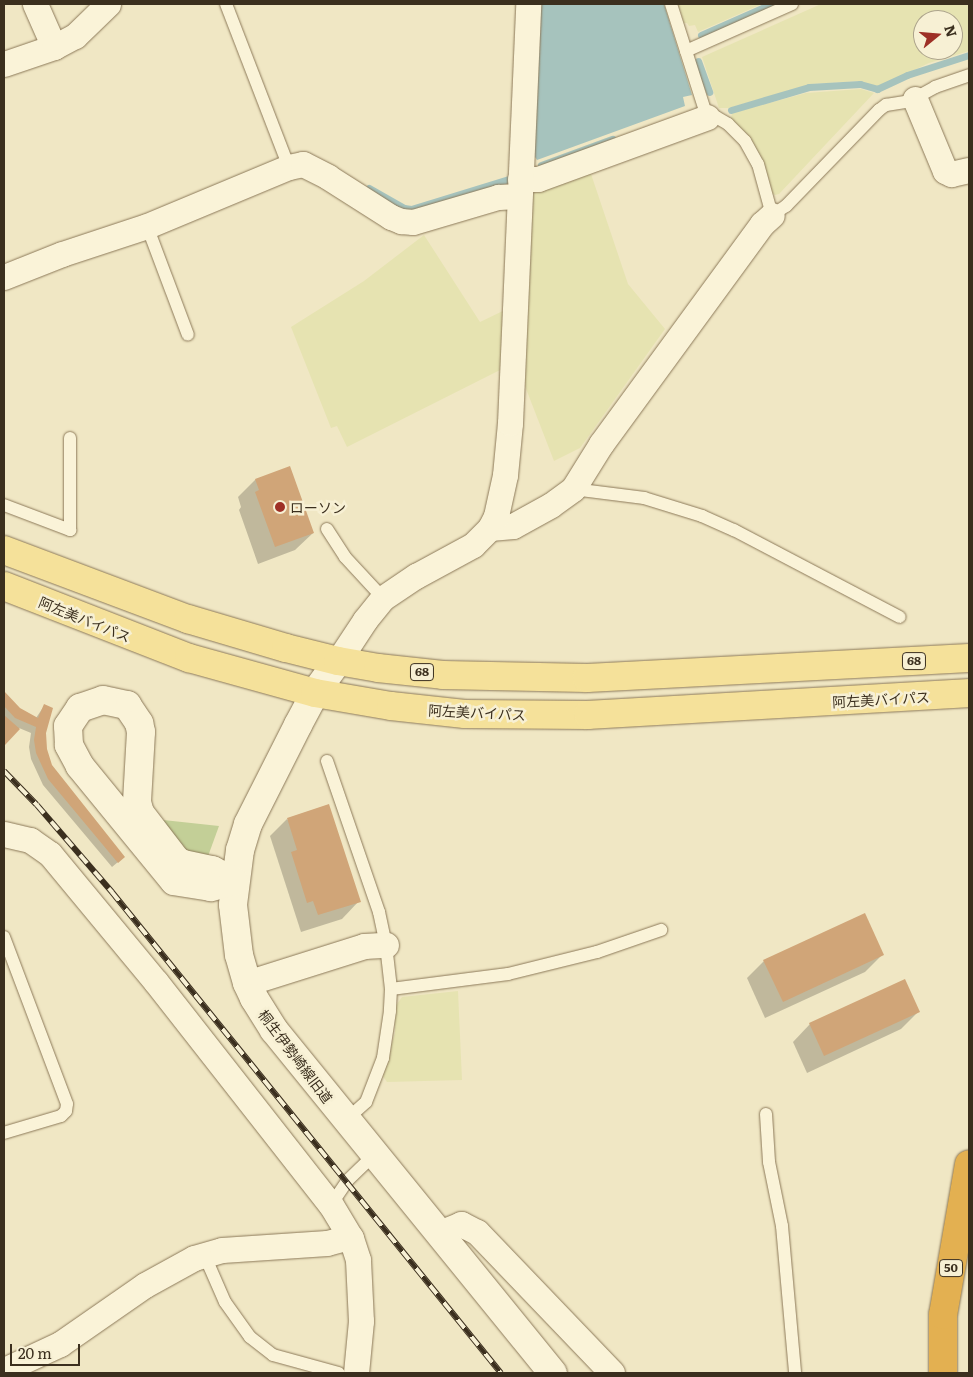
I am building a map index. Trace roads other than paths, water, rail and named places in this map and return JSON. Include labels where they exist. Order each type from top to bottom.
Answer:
[{"type":"highway","name":"50","points":[[945,1373],[943,1315],[969,1164]]},
{"type":"highway","name":"50","points":[[945,1373],[969,1268]]},
{"type":"main road","name":"68","points":[[4,550],[188,618],[338,661],[443,675],[587,678],[969,658]]},
{"type":"main road","name":"阿左美バイパス","points":[[4,586],[189,658],[315,694],[391,706],[456,713],[588,715],[969,693]]},
{"type":"street","points":[[35,4],[54,47]]},
{"type":"street","points":[[4,64],[54,47],[75,36],[108,4]]},
{"type":"street","points":[[338,661],[365,620],[383,598],[416,576],[474,545],[490,528],[500,502],[510,423],[528,4]]},
{"type":"street","points":[[915,99],[945,171],[950,174],[969,170]]},
{"type":"street","points":[[4,277],[62,254],[147,226],[289,167],[303,164],[391,217],[401,221],[413,222],[498,197],[538,179],[707,117]]},
{"type":"street","points":[[490,528],[513,526],[551,505],[573,488],[601,444],[762,224],[772,216]]},
{"type":"street","name":"桐生伊勢崎線旧道","points":[[338,661],[315,694],[248,824],[240,850],[234,881],[234,927],[247,983],[274,1030],[553,1373]]},
{"type":"street","points":[[103,700],[116,701],[127,705],[134,713],[142,732],[137,787],[137,802],[140,813],[176,860],[183,864],[212,870],[234,881],[211,887],[174,881],[106,800],[72,753],[67,736],[68,726],[80,708],[103,700]]},
{"type":"street","points":[[4,834],[30,840],[50,854],[156,982],[331,1206],[350,1237],[358,1260],[361,1300],[360,1346],[356,1373]]},
{"type":"street","points":[[247,983],[364,946],[386,945]]},
{"type":"street","points":[[440,1233],[461,1224],[477,1232],[612,1373]]},
{"type":"street","points":[[4,1370],[54,1347],[165,1272],[204,1254],[257,1246],[327,1243],[350,1237]]},
{"type":"lane","points":[[226,4],[289,167]]},
{"type":"lane","points":[[671,4],[707,117],[716,117],[728,124],[745,141],[758,164],[772,216],[786,206],[879,110],[886,105],[915,99],[935,87],[969,75]]},
{"type":"lane","points":[[686,51],[792,4]]},
{"type":"lane","points":[[147,226],[188,335]]},
{"type":"lane","points":[[4,505],[70,530],[70,438]]},
{"type":"lane","points":[[573,488],[644,498],[682,508],[734,530],[900,617]]},
{"type":"lane","points":[[328,529],[345,557],[383,598]]},
{"type":"lane","points":[[327,761],[379,912],[386,945],[391,989],[390,1011],[383,1058],[366,1102],[346,1120]]},
{"type":"lane","points":[[106,800],[118,801],[128,796],[137,787]]},
{"type":"lane","points":[[391,989],[478,980],[508,974],[597,952],[661,930]]},
{"type":"lane","points":[[4,938],[67,1104],[66,1111],[61,1116],[4,1133]]},
{"type":"lane","points":[[766,1114],[769,1162],[782,1226],[795,1373]]},
{"type":"lane","points":[[331,1206],[348,1180],[374,1155]]},
{"type":"lane","points":[[204,1254],[225,1302],[250,1337],[260,1347],[273,1355],[339,1373]]},
{"type":"water","points":[[539,4],[664,4],[692,95],[683,97],[685,106],[537,160],[533,154]]},
{"type":"waterway","points":[[701,35],[771,4]]},
{"type":"waterway","points":[[731,110],[809,87],[860,84],[877,89],[907,75],[969,55]]},
{"type":"waterway","points":[[698,61],[709,92]]},
{"type":"waterway","points":[[541,165],[612,139]]},
{"type":"waterway","points":[[369,188],[404,208],[411,209],[509,179]]},
{"type":"railway","points":[[4,771],[37,805],[112,892],[501,1373]]},
{"type":"place","name":"ローソン","points":[[280,507]]}]
